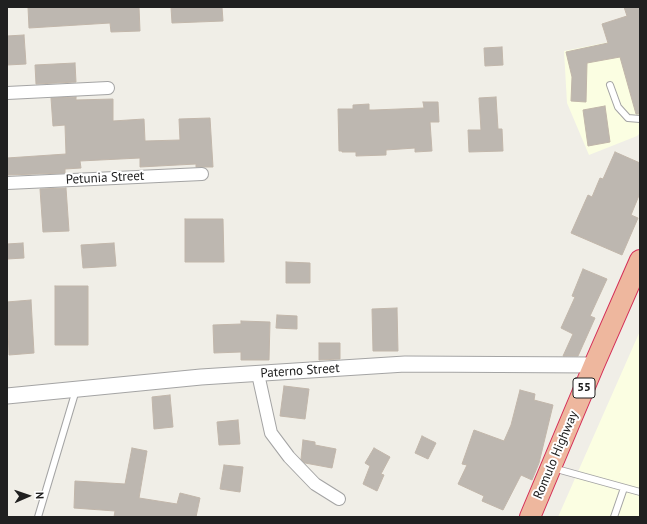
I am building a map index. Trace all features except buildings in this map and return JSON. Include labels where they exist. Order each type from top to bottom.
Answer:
[{"type":"highway","name":"Romulo Highway","points":[[530,517],[640,260]]},
{"type":"street","points":[[7,93],[108,88]]},
{"type":"street","name":"Petunia Street","points":[[7,183],[202,174]]},
{"type":"street","name":"Paterno Street","points":[[7,396],[201,377],[405,364],[594,365]]},
{"type":"street","points":[[258,374],[272,434],[289,458],[315,484],[340,500]]},
{"type":"lane","points":[[610,85],[618,108],[628,118],[640,119]]},
{"type":"lane","points":[[38,517],[76,389]]},
{"type":"lane","points":[[551,467],[640,492]]},
{"type":"lane","points":[[614,517],[624,488]]},
{"type":"shaded area","points":[[640,33],[640,133],[637,136],[589,155],[567,103],[564,51],[609,42]]},
{"type":"shaded area","points":[[640,331],[640,517],[558,517]]}]
